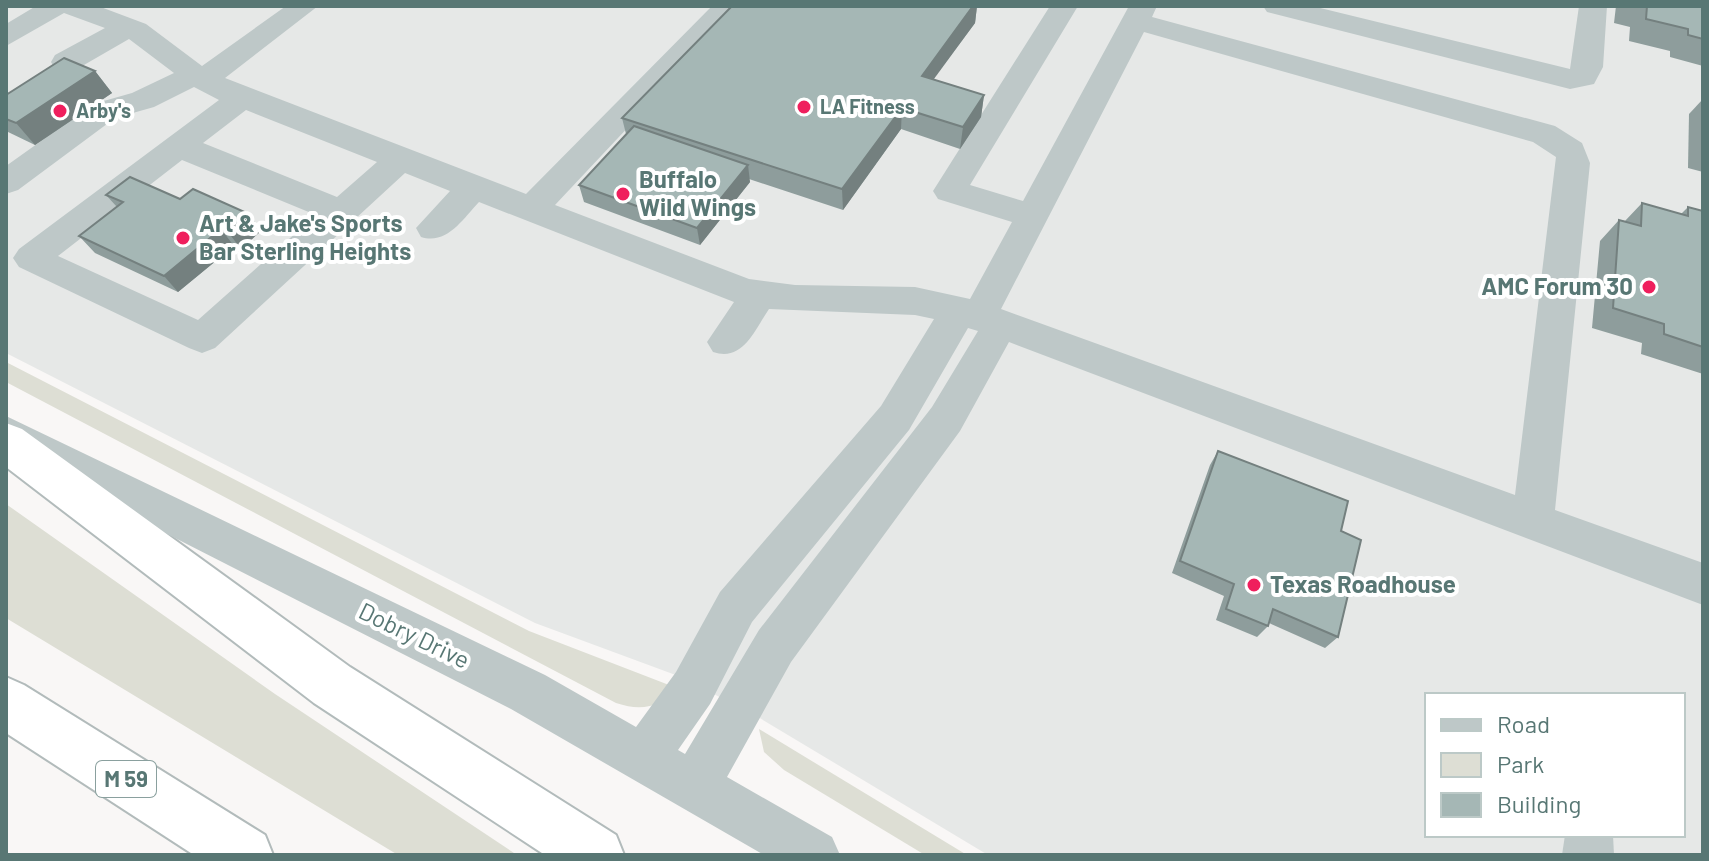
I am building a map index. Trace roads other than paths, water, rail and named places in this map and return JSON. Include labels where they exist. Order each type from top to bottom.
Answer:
[{"type":"highway","points":[[6,442],[332,685],[596,855]]},
{"type":"highway","name":"M 59","points":[[6,703],[245,855]]},
{"type":"street","points":[[6,37],[56,6]]},
{"type":"street","points":[[72,6],[129,27],[156,42],[199,78],[242,98],[759,295],[915,301],[979,317],[1703,584]]},
{"type":"street","points":[[6,182],[104,111],[143,100],[199,78],[304,6]]},
{"type":"street","points":[[531,209],[728,6]]},
{"type":"street","points":[[1032,216],[950,191],[1064,6]]},
{"type":"street","points":[[1277,6],[1570,79],[1583,77],[1588,67],[1593,6]]},
{"type":"street","points":[[695,785],[775,646],[946,419],[979,317],[1139,14],[1544,134],[1571,151],[1574,163],[1533,521]]},
{"type":"street","points":[[66,62],[129,27]]},
{"type":"street","points":[[242,98],[31,258],[202,338],[400,159]]},
{"type":"street","points":[[179,146],[342,212]]},
{"type":"street","points":[[433,228],[474,187]]},
{"type":"street","points":[[726,342],[759,295]]},
{"type":"street","points":[[644,757],[693,688],[722,628],[736,607],[979,317]]},
{"type":"street","name":"Dobry Drive","points":[[6,433],[528,692],[814,855]]},
{"type":"place","name":"LA Fitness","points":[[804,107]]},
{"type":"place","name":"Arby's","points":[[60,111]]},
{"type":"place","name":"Buffalo Wild Wings","points":[[623,194]]},
{"type":"place","name":"Art & Jake's Sports Bar Sterling Heights","points":[[183,238]]},
{"type":"place","name":"AMC Forum 30","points":[[1649,287]]},
{"type":"place","name":"Texas Roadhouse","points":[[1254,585]]}]
